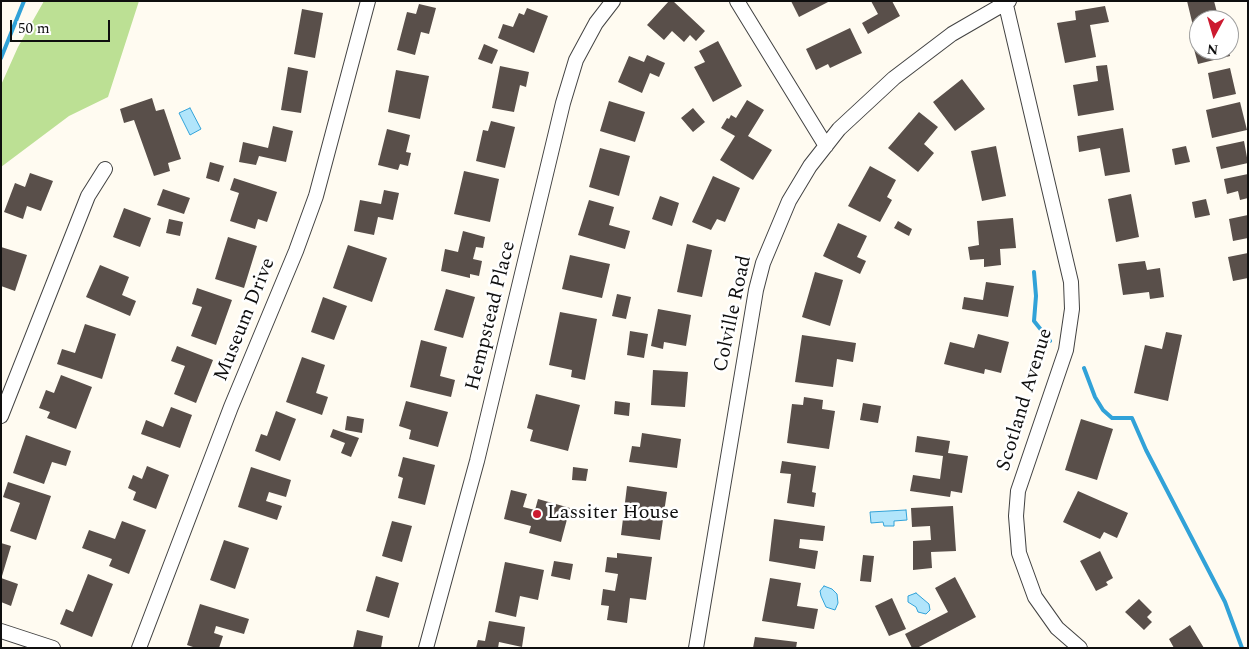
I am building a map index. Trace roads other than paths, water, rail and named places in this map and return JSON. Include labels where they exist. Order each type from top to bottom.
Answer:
[{"type":"street","name":"Museum Drive","points":[[139,648],[231,407],[294,255],[316,196],[368,1]]},
{"type":"street","name":"Hempstead Place","points":[[426,648],[478,455],[563,103],[576,60],[596,23],[613,1]]},
{"type":"street","points":[[737,1],[826,146]]},
{"type":"street","name":"Colville Road","points":[[696,648],[756,290],[763,263],[789,201],[826,146],[848,120],[912,62],[966,25],[1006,2]]},
{"type":"street","name":"Scotland Avenue","points":[[1006,2],[1044,171],[1070,269],[1072,300],[1066,350],[1018,491],[1016,516],[1019,553],[1035,597],[1057,628],[1080,648]]},
{"type":"street","points":[[1,416],[88,196],[105,169]]},
{"type":"street","points":[[1,631],[53,648]]},
{"type":"water","points":[[190,108],[201,129],[190,135],[179,113]]},
{"type":"water","points":[[906,510],[907,520],[894,521],[894,526],[884,526],[883,522],[871,523],[870,512]]},
{"type":"water","points":[[824,586],[832,589],[837,594],[838,603],[835,610],[826,607],[820,591]]},
{"type":"water","points":[[916,593],[929,604],[930,610],[926,614],[918,612],[916,607],[908,602],[908,596]]},
{"type":"waterway","points":[[1,58],[24,1]]},
{"type":"waterway","points":[[1034,272],[1036,296],[1034,321],[1050,341]]},
{"type":"waterway","points":[[1084,368],[1095,397],[1103,410],[1112,418],[1132,418],[1146,450],[1225,602],[1242,648]]},
{"type":"place","name":"Lassiter House","points":[[537,514]]}]
